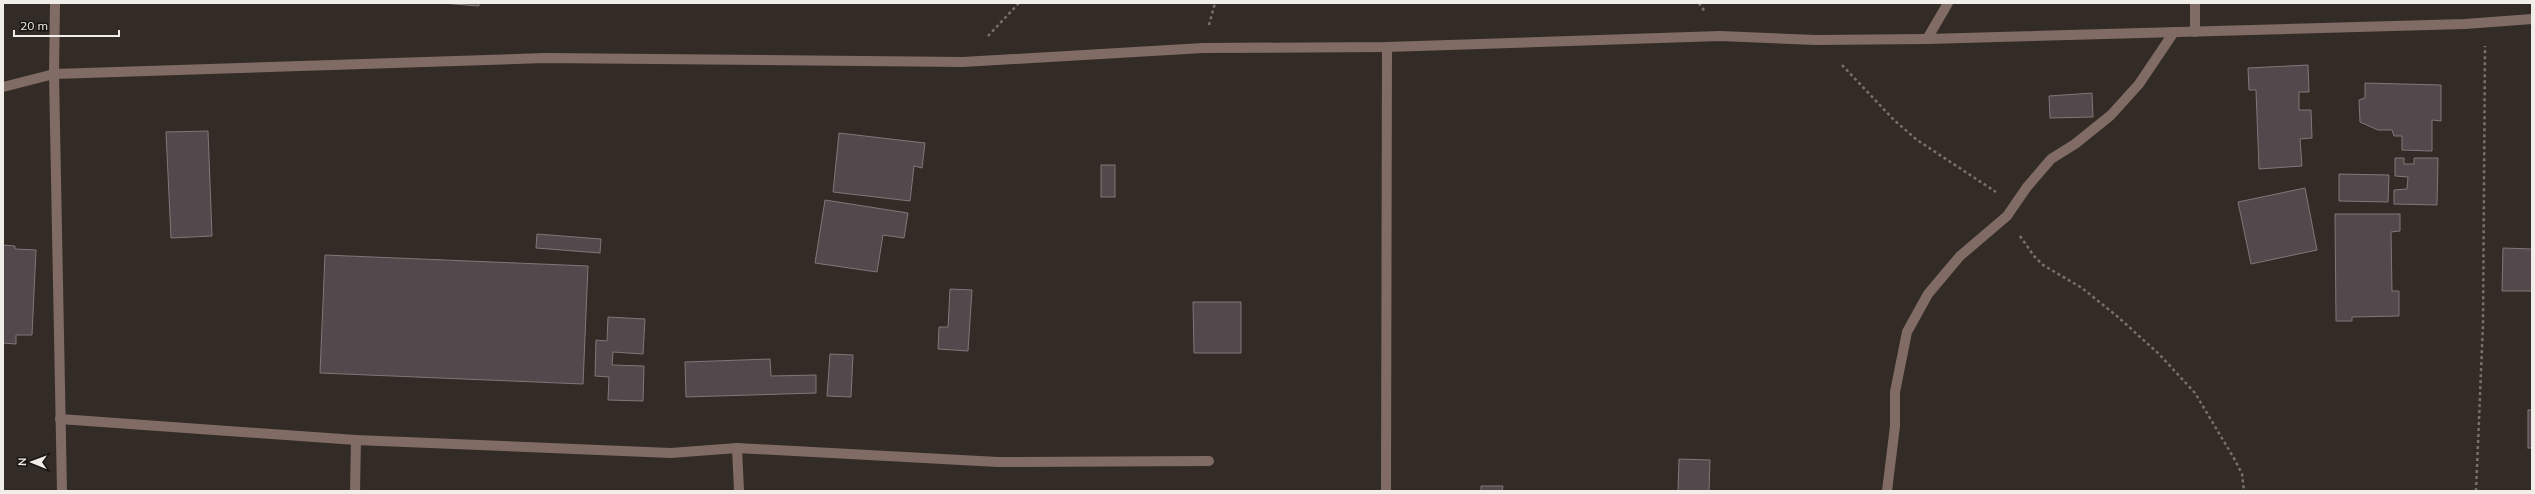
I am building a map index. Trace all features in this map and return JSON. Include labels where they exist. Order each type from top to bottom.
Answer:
[{"type":"street","points":[[55,3],[54,74],[62,491]]},
{"type":"street","points":[[1927,39],[1948,3]]},
{"type":"street","points":[[2195,3],[2195,32]]},
{"type":"street","points":[[3,87],[54,74],[545,58],[963,62],[1202,48],[1387,47],[1720,36],[1816,40],[1927,39],[2195,32],[2532,19]]},
{"type":"street","points":[[1887,491],[1895,426],[1896,392],[1907,332],[1928,294],[1960,256],[2007,216],[2051,159],[2075,144],[2111,115],[2139,84],[2174,32]]},
{"type":"street","points":[[1386,491],[1387,47]]},
{"type":"street","points":[[60,419],[356,440],[671,453],[737,448],[998,462],[1209,461]]},
{"type":"street","points":[[355,491],[356,440]]},
{"type":"street","points":[[737,448],[739,491]]},
{"type":"path","points":[[963,62],[972,49],[998,28],[1019,3]]},
{"type":"path","points":[[2476,491],[2483,316],[2486,158],[2485,22]]},
{"type":"path","points":[[1816,40],[1852,74],[1894,120],[1917,140],[1976,180],[2015,204]]},
{"type":"path","points":[[2007,216],[2034,256],[2044,265],[2082,288],[2118,317],[2159,354],[2194,393],[2235,460],[2242,474],[2244,491]]},
{"type":"building","points":[[442,3],[479,3],[479,6]]},
{"type":"building","points":[[2308,65],[2309,92],[2299,92],[2299,110],[2311,110],[2312,138],[2300,139],[2302,166],[2259,169],[2256,90],[2249,90],[2248,68]]},
{"type":"building","points":[[2365,83],[2441,85],[2441,121],[2432,120],[2432,151],[2402,150],[2402,136],[2394,136],[2392,130],[2378,130],[2360,122],[2359,100],[2365,98]]},
{"type":"building","points":[[2092,93],[2093,117],[2050,118],[2049,96]]},
{"type":"building","points":[[208,131],[212,236],[171,238],[166,132]]},
{"type":"building","points":[[839,133],[925,143],[922,168],[914,166],[910,201],[833,192]]},
{"type":"building","points":[[2395,158],[2404,158],[2404,164],[2414,164],[2414,158],[2438,158],[2437,205],[2394,204],[2394,190],[2407,189],[2408,177],[2395,176]]},
{"type":"building","points":[[1101,165],[1115,165],[1115,197],[1101,197]]},
{"type":"building","points":[[2339,174],[2389,175],[2388,202],[2339,201]]},
{"type":"building","points":[[2305,188],[2317,250],[2251,264],[2238,202]]},
{"type":"building","points":[[825,200],[908,213],[904,238],[883,235],[877,272],[815,263]]},
{"type":"building","points":[[2335,214],[2400,214],[2400,231],[2391,232],[2392,291],[2399,291],[2399,316],[2352,317],[2352,321],[2336,321]]},
{"type":"building","points":[[537,234],[601,239],[600,253],[536,248]]},
{"type":"building","points":[[3,245],[15,246],[15,249],[36,250],[32,335],[16,335],[16,344],[3,343]]},
{"type":"building","points":[[2503,248],[2532,249],[2532,291],[2502,291]]},
{"type":"building","points":[[325,255],[588,266],[583,384],[320,373]]},
{"type":"building","points":[[950,289],[972,290],[968,351],[938,349],[939,327],[948,327]]},
{"type":"building","points":[[1193,302],[1241,302],[1241,353],[1194,353]]},
{"type":"building","points":[[608,317],[645,319],[643,354],[613,352],[612,365],[644,366],[643,401],[608,400],[609,377],[595,376],[596,340],[607,341]]},
{"type":"building","points":[[830,354],[853,355],[851,397],[827,396]]},
{"type":"building","points":[[770,359],[771,376],[816,375],[816,393],[686,397],[685,362]]},
{"type":"building","points":[[2528,410],[2532,410],[2532,448],[2528,448]]},
{"type":"building","points":[[1679,459],[1710,460],[1709,491],[1678,491]]},
{"type":"building","points":[[1481,486],[1503,486],[1502,491],[1481,491]]}]
